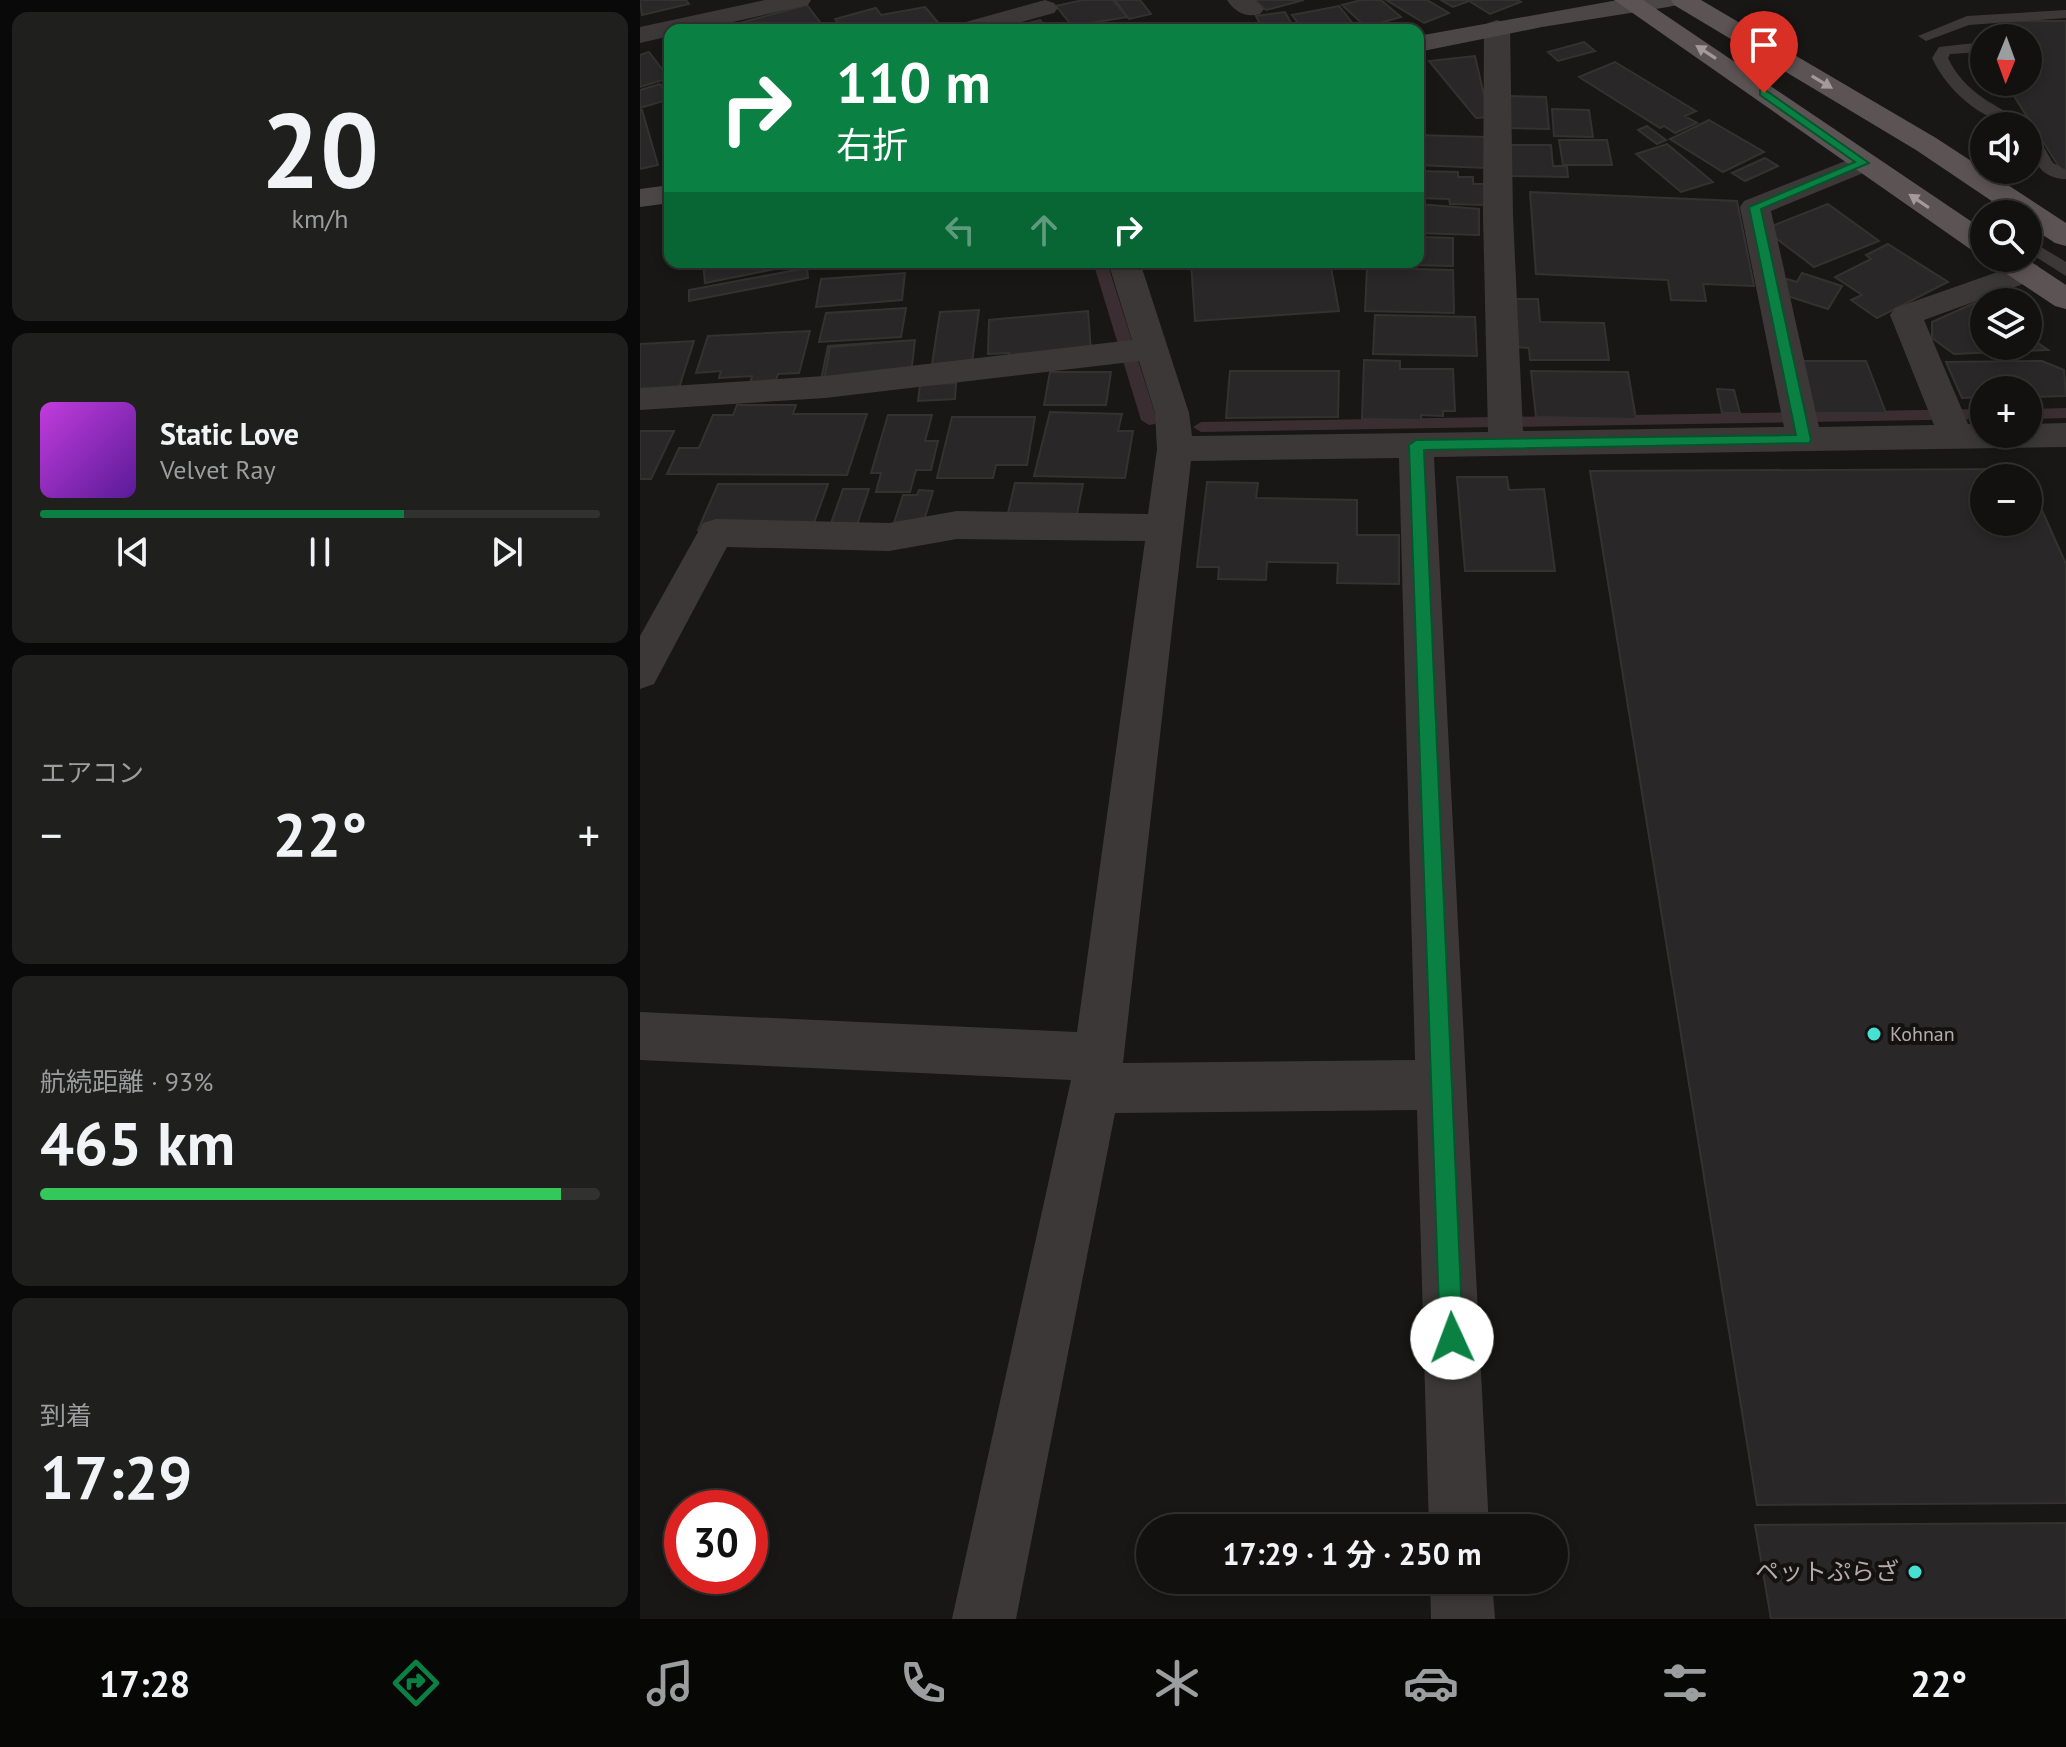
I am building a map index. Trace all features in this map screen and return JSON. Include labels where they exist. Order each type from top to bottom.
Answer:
[{"type":"main road","points":[[1683,0],[1926,144],[2066,237]]},
{"type":"main road","points":[[1630,2],[1970,235]]},
{"type":"main road","points":[[2035,272],[2066,299]]},
{"type":"street","points":[[690,24],[799,0]]},
{"type":"street","points":[[1424,43],[1630,2],[1668,0]]},
{"type":"street","points":[[982,24],[1042,4],[1057,24]]},
{"type":"street","points":[[1497,28],[1498,215],[1505,429]]},
{"type":"street","points":[[640,35],[664,30]]},
{"type":"street","points":[[1801,424],[1755,207],[1863,163]]},
{"type":"street","points":[[640,198],[664,195]]},
{"type":"street","points":[[984,1619],[1098,1072],[1175,449],[1172,413],[1135,351],[1125,268]]},
{"type":"street","points":[[1950,422],[1906,315],[1991,272]]},
{"type":"street","points":[[640,399],[825,387],[1135,351]]},
{"type":"street","points":[[1175,449],[1416,445],[1505,429],[1801,424],[1950,422],[2066,435]]},
{"type":"street","points":[[1416,445],[1458,1514]]},
{"type":"street","points":[[640,673],[655,622],[716,533],[889,537],[957,525],[1165,528]]},
{"type":"street","points":[[640,1036],[1098,1072],[1441,1085]]},
{"type":"street","points":[[1462,1594],[1463,1619]]},
{"type":"lane","points":[[1926,36],[1967,21],[2066,14]]},
{"type":"lane","points":[[1970,48],[1944,50],[1940,58],[1946,75],[1974,101],[1996,112]]},
{"type":"lane","points":[[2042,159],[2046,166],[2063,175]]},
{"type":"lane","points":[[2042,264],[2066,270]]},
{"type":"building","points":[[640,0],[686,0],[689,4],[642,15]]},
{"type":"building","points":[[1083,0],[1113,0],[1127,17],[1070,24],[1056,6]]},
{"type":"building","points":[[1115,0],[1140,0],[1151,14],[1129,19]]},
{"type":"building","points":[[1255,0],[1304,0],[1266,10]]},
{"type":"building","points":[[1361,0],[1381,0],[1401,17],[1376,24],[1363,24],[1342,5]]},
{"type":"building","points":[[1386,0],[1427,0],[1449,13],[1424,23]]},
{"type":"building","points":[[1441,0],[1521,2],[1490,14],[1469,1],[1453,7]]},
{"type":"building","points":[[807,5],[821,24],[736,24]]},
{"type":"building","points":[[1339,6],[1353,24],[1299,24],[1292,15]]},
{"type":"building","points":[[925,7],[939,24],[839,24],[835,19],[876,8],[881,15]]},
{"type":"building","points":[[1285,12],[1292,24],[1260,24],[1256,16]]},
{"type":"building","points":[[2006,21],[2066,21],[2066,178],[2042,140],[2042,112],[2024,112],[2014,96],[2042,96],[2042,24],[2008,24]]},
{"type":"building","points":[[1584,42],[1595,51],[1558,61],[1548,52]]},
{"type":"building","points":[[649,52],[664,72],[664,80],[640,87],[640,55]]},
{"type":"building","points":[[1475,56],[1489,117],[1476,118],[1429,61]]},
{"type":"building","points":[[1615,62],[1696,111],[1685,116],[1697,123],[1675,133],[1664,126],[1660,128],[1579,77]]},
{"type":"building","points":[[660,84],[664,90],[664,101],[640,108],[640,90]]},
{"type":"building","points":[[1505,96],[1546,97],[1549,129],[1508,128]]},
{"type":"building","points":[[1552,109],[1589,110],[1593,137],[1554,136]]},
{"type":"building","points":[[640,110],[658,165],[640,169]]},
{"type":"building","points":[[1709,120],[1764,152],[1723,172],[1670,139]]},
{"type":"building","points":[[1647,126],[1666,140],[1657,144],[1638,130]]},
{"type":"building","points":[[1424,135],[1485,137],[1485,168],[1424,165]]},
{"type":"building","points":[[1559,140],[1607,140],[1612,165],[1563,165]]},
{"type":"building","points":[[1667,144],[1713,182],[1681,192],[1636,154]]},
{"type":"building","points":[[1509,145],[1551,145],[1553,166],[1567,166],[1568,177],[1511,176]]},
{"type":"building","points":[[1765,158],[1778,166],[1745,181],[1732,173]]},
{"type":"building","points":[[1424,171],[1458,172],[1458,177],[1473,177],[1473,184],[1486,184],[1487,205],[1450,204],[1449,199],[1424,198]]},
{"type":"building","points":[[1530,192],[1737,201],[1754,286],[1703,284],[1706,301],[1671,300],[1668,280],[1536,274]]},
{"type":"building","points":[[1424,204],[1479,209],[1479,235],[1424,233]]},
{"type":"building","points":[[1828,204],[1879,241],[1814,267],[1764,229]]},
{"type":"building","points":[[1424,237],[1453,238],[1453,266],[1424,265]]},
{"type":"building","points":[[1888,244],[1948,282],[1877,318],[1851,300],[1862,295],[1835,277],[1871,259],[1866,255]]},
{"type":"building","points":[[704,268],[781,268],[705,283]]},
{"type":"building","points":[[807,268],[808,278],[689,301],[689,290]]},
{"type":"building","points":[[1191,268],[1331,268],[1339,311],[1195,321]]},
{"type":"building","points":[[1367,268],[1453,270],[1454,313],[1365,311]]},
{"type":"building","points":[[905,273],[902,300],[816,307],[821,279]]},
{"type":"building","points":[[1802,273],[1842,286],[1828,309],[1778,293],[1787,279],[1797,282]]},
{"type":"building","points":[[1509,299],[1538,299],[1540,322],[1604,323],[1609,360],[1530,360],[1529,348],[1513,347]]},
{"type":"building","points":[[1970,305],[1970,353],[1954,354],[1932,338],[1932,322]]},
{"type":"building","points":[[906,308],[901,337],[819,342],[826,313]]},
{"type":"building","points":[[979,310],[972,362],[932,364],[940,312]]},
{"type":"building","points":[[1088,311],[1091,351],[1009,359],[1009,353],[988,354],[989,320]]},
{"type":"building","points":[[1375,315],[1475,317],[1477,356],[1373,354]]},
{"type":"building","points":[[810,331],[799,373],[778,374],[775,383],[750,384],[752,376],[719,378],[721,371],[696,373],[708,336]]},
{"type":"building","points":[[915,340],[911,374],[821,380],[828,346]]},
{"type":"building","points":[[915,340],[911,374],[824,381],[830,347]]},
{"type":"building","points":[[694,341],[678,391],[640,394],[640,344]]},
{"type":"building","points":[[1364,360],[1400,361],[1400,369],[1453,369],[1455,411],[1443,411],[1443,416],[1421,415],[1421,420],[1362,419]]},
{"type":"building","points":[[1794,361],[1866,361],[1886,413],[1811,413]]},
{"type":"building","points":[[2042,361],[2064,370],[2066,396],[2042,397],[2042,376],[1970,376],[1970,398],[1962,398],[1946,362]]},
{"type":"building","points":[[1230,371],[1339,371],[1338,417],[1226,418]]},
{"type":"building","points":[[1531,371],[1628,372],[1636,419],[1536,417]]},
{"type":"building","points":[[1050,372],[1111,372],[1106,405],[1044,405]]},
{"type":"building","points":[[956,383],[955,399],[918,401],[920,385]]},
{"type":"building","points":[[1717,389],[1734,390],[1740,413],[1722,413]]},
{"type":"building","points":[[737,405],[796,405],[793,414],[867,414],[847,475],[667,474],[679,448],[699,448],[713,415],[733,415]]},
{"type":"building","points":[[1050,412],[1122,414],[1118,431],[1133,431],[1125,478],[1034,476]]},
{"type":"building","points":[[888,415],[932,415],[925,441],[938,441],[931,470],[916,470],[910,492],[876,492],[881,473],[871,473]]},
{"type":"building","points":[[952,417],[1035,417],[1027,465],[996,465],[993,478],[937,478]]},
{"type":"building","points":[[640,431],[674,431],[651,479],[640,479]]},
{"type":"building","name":"Kohnan","points":[[1970,469],[1970,536],[2042,536],[2042,510],[2066,564],[2066,1503],[1757,1505],[1590,471]]},
{"type":"building","points":[[1457,477],[1507,477],[1509,490],[1544,489],[1555,571],[1465,571]]},
{"type":"building","points":[[1207,482],[1258,483],[1256,498],[1357,500],[1357,535],[1399,535],[1399,584],[1337,583],[1338,563],[1267,562],[1266,580],[1218,579],[1219,567],[1197,567]]},
{"type":"building","points":[[1015,483],[1083,484],[1077,514],[1008,513]]},
{"type":"building","points":[[718,484],[828,484],[811,531],[698,530]]},
{"type":"building","points":[[843,489],[869,489],[856,528],[829,529]]},
{"type":"building","points":[[919,490],[933,491],[923,524],[894,523],[903,495],[917,495]]},
{"type":"building","name":"ペットぷらざ","points":[[2066,1523],[2066,1619],[1771,1619],[1755,1525]]},
{"type":"waterway","points":[[1102,268],[1149,420]]},
{"type":"waterway","points":[[2042,414],[2066,413]]},
{"type":"waterway","points":[[1201,427],[1970,414]]},
{"type":"place","name":"Kohnan","points":[[1874,1034]]},
{"type":"place","name":"ペットぷらざ","points":[[1915,1572]]},
{"type":"route","points":[[1452,1338],[1416,445],[1804,440],[1755,207],[1863,163],[1764,93]]}]
